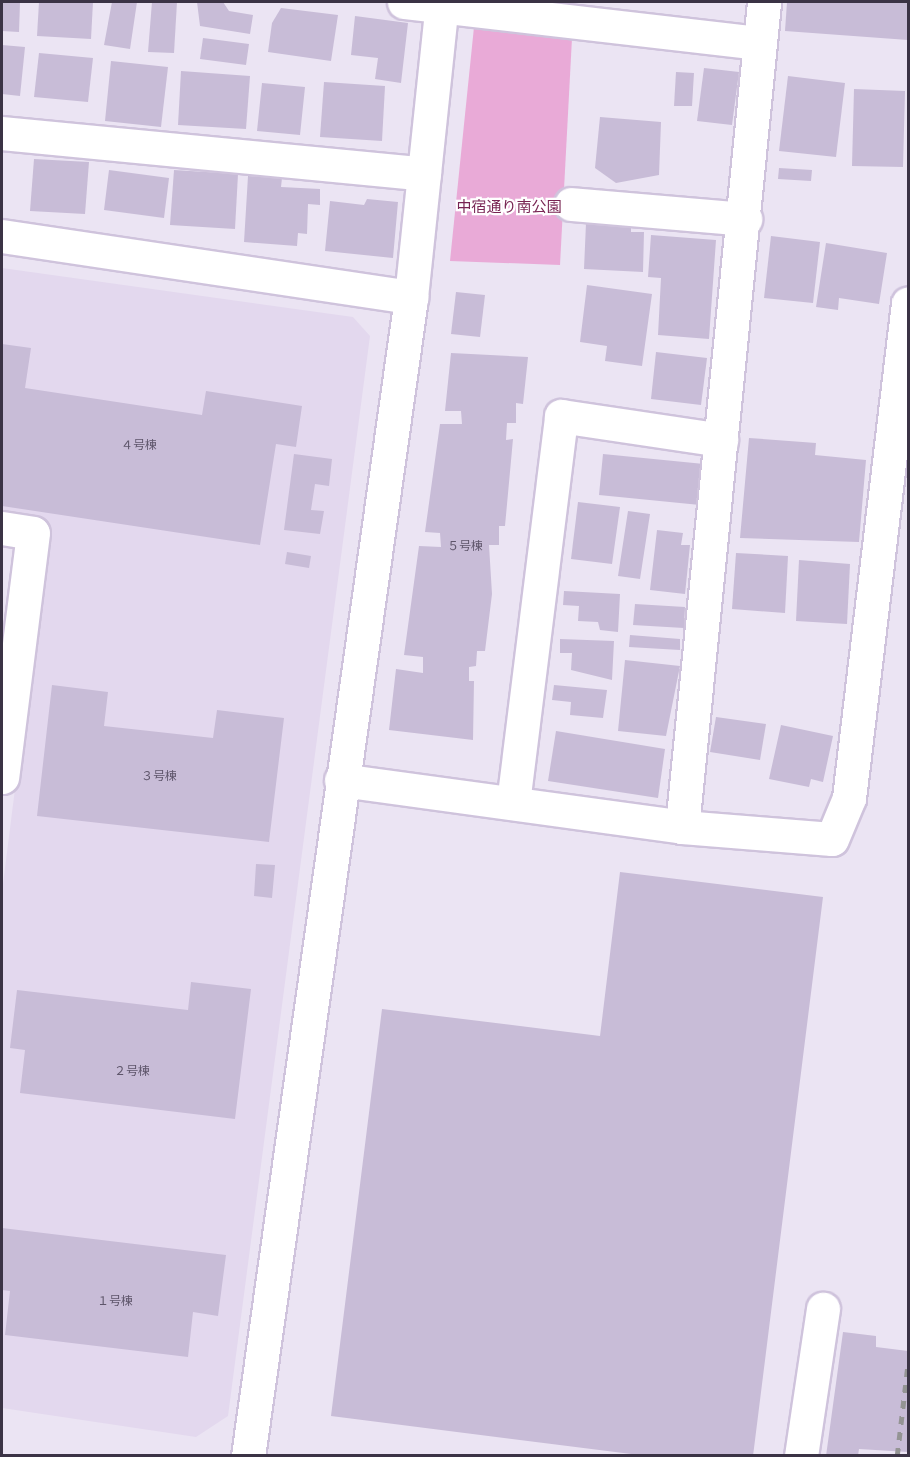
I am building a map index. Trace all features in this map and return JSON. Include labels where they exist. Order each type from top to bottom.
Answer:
[{"type":"street","points":[[404,2],[442,4],[759,43]]},
{"type":"street","points":[[682,827],[745,219],[764,2]]},
{"type":"street","points":[[248,1455],[341,780],[411,297],[442,4]]},
{"type":"street","points":[[2,134],[424,174]]},
{"type":"street","points":[[571,204],[745,219]]},
{"type":"street","points":[[2,237],[411,297]]},
{"type":"street","points":[[341,780],[682,827],[832,839],[849,798],[909,304]]},
{"type":"street","points":[[513,803],[561,416],[721,440]]},
{"type":"street","points":[[2,528],[33,533],[2,777]]},
{"type":"street","points":[[801,1455],[823,1309]]},
{"type":"shaded area","points":[[2,268],[353,317],[370,336],[228,1416],[196,1437],[2,1408],[2,892],[48,527],[2,519]]},
{"type":"green space","name":"中宿通り南公園","points":[[474,27],[572,38],[560,265],[450,261]]},
{"type":"building","points":[[2,2],[20,2],[19,32],[2,31]]},
{"type":"building","points":[[39,2],[93,2],[91,39],[37,36]]},
{"type":"building","points":[[112,2],[137,2],[130,49],[104,45]]},
{"type":"building","points":[[152,2],[177,2],[174,53],[148,52]]},
{"type":"building","points":[[197,2],[223,2],[229,11],[253,15],[250,34],[200,26]]},
{"type":"building","points":[[787,2],[908,2],[908,40],[785,31]]},
{"type":"building","points":[[281,8],[338,15],[331,61],[268,52],[272,23]]},
{"type":"building","points":[[355,16],[408,23],[401,83],[375,79],[378,58],[351,55]]},
{"type":"building","points":[[203,38],[249,44],[246,65],[200,59]]},
{"type":"building","points":[[2,45],[25,47],[20,96],[2,94]]},
{"type":"building","points":[[39,53],[93,58],[88,102],[34,97]]},
{"type":"building","points":[[111,61],[168,67],[161,127],[105,121]]},
{"type":"building","points":[[704,68],[739,72],[732,125],[697,121]]},
{"type":"building","points":[[181,71],[250,76],[246,129],[178,125]]},
{"type":"building","points":[[676,72],[694,73],[692,106],[674,106]]},
{"type":"building","points":[[788,76],[845,83],[836,157],[779,151]]},
{"type":"building","points":[[324,82],[385,86],[382,141],[320,137]]},
{"type":"building","points":[[262,83],[305,87],[300,135],[257,131]]},
{"type":"building","points":[[854,89],[905,91],[903,167],[852,166]]},
{"type":"building","points":[[600,117],[661,122],[659,175],[616,183],[595,168]]},
{"type":"building","points":[[34,159],[89,162],[85,214],[30,211]]},
{"type":"building","points":[[779,168],[812,170],[811,181],[778,179]]},
{"type":"building","points":[[109,170],[169,178],[164,218],[104,210]]},
{"type":"building","points":[[174,170],[238,174],[235,229],[170,225]]},
{"type":"building","points":[[248,176],[282,178],[281,187],[320,189],[320,205],[308,204],[307,234],[298,233],[297,246],[244,242]]},
{"type":"building","points":[[367,199],[398,202],[393,258],[325,251],[330,201],[364,205]]},
{"type":"building","points":[[586,223],[631,224],[631,232],[644,232],[643,272],[584,269]]},
{"type":"building","points":[[651,235],[716,240],[709,339],[658,335],[661,278],[648,277]]},
{"type":"building","points":[[771,236],[820,242],[813,303],[764,298]]},
{"type":"building","points":[[826,243],[887,253],[879,304],[839,298],[838,310],[816,307]]},
{"type":"building","points":[[587,285],[652,294],[642,366],[605,361],[607,346],[580,342]]},
{"type":"building","points":[[456,292],[485,295],[480,337],[451,334]]},
{"type":"building","points":[[2,344],[31,348],[25,388],[202,415],[206,391],[302,406],[296,447],[276,444],[260,545],[2,506]]},
{"type":"building","points":[[656,352],[707,358],[701,405],[651,399]]},
{"type":"building","points":[[451,353],[528,357],[523,404],[516,403],[516,423],[507,423],[506,440],[513,439],[505,526],[499,526],[499,545],[489,545],[492,594],[485,651],[477,651],[476,666],[469,667],[469,681],[474,681],[473,740],[389,730],[396,669],[423,673],[423,657],[404,655],[419,546],[441,547],[440,533],[425,532],[440,424],[462,424],[461,411],[445,411]]},
{"type":"building","points":[[749,438],[816,443],[815,455],[866,460],[859,542],[740,538]]},
{"type":"building","points":[[294,454],[332,459],[329,486],[315,484],[311,510],[324,511],[320,534],[284,530]]},
{"type":"building","points":[[603,454],[704,464],[700,505],[599,495]]},
{"type":"building","points":[[578,502],[620,507],[612,564],[571,559]]},
{"type":"building","points":[[628,511],[650,514],[640,579],[618,576]]},
{"type":"building","points":[[657,530],[683,533],[681,545],[690,545],[685,594],[650,590]]},
{"type":"building","points":[[287,552],[311,556],[309,568],[285,564]]},
{"type":"building","points":[[736,553],[788,556],[785,613],[732,609]]},
{"type":"building","points":[[799,560],[850,564],[847,624],[796,621]]},
{"type":"building","points":[[564,591],[620,594],[618,632],[600,630],[598,622],[578,621],[579,606],[563,605]]},
{"type":"building","points":[[635,604],[685,607],[684,628],[633,625]]},
{"type":"building","points":[[630,635],[680,639],[680,650],[629,647]]},
{"type":"building","points":[[560,639],[614,641],[612,680],[571,670],[572,653],[560,653]]},
{"type":"building","points":[[625,660],[680,666],[666,736],[618,731]]},
{"type":"building","points":[[52,685],[108,692],[104,726],[213,738],[217,710],[284,718],[269,842],[37,816]]},
{"type":"building","points":[[554,685],[607,690],[603,718],[570,715],[571,702],[552,700]]},
{"type":"building","points":[[716,717],[766,724],[760,760],[710,752]]},
{"type":"building","points":[[781,725],[833,736],[823,782],[811,779],[809,787],[769,779]]},
{"type":"building","points":[[556,731],[665,749],[658,798],[548,781]]},
{"type":"building","points":[[256,864],[275,865],[272,898],[254,896]]},
{"type":"building","points":[[620,872],[823,897],[753,1456],[647,1456],[331,1416],[382,1009],[600,1036]]},
{"type":"building","points":[[191,982],[251,989],[235,1119],[20,1093],[25,1050],[10,1048],[17,990],[188,1010]]},
{"type":"building","points":[[2,1228],[226,1255],[218,1316],[193,1312],[188,1357],[5,1335],[10,1291],[2,1290]]},
{"type":"building","points":[[843,1332],[876,1336],[876,1347],[908,1351],[908,1452],[859,1449],[858,1456],[826,1456]]},
{"type":"railway","points":[[897,1456],[908,1362]]}]
